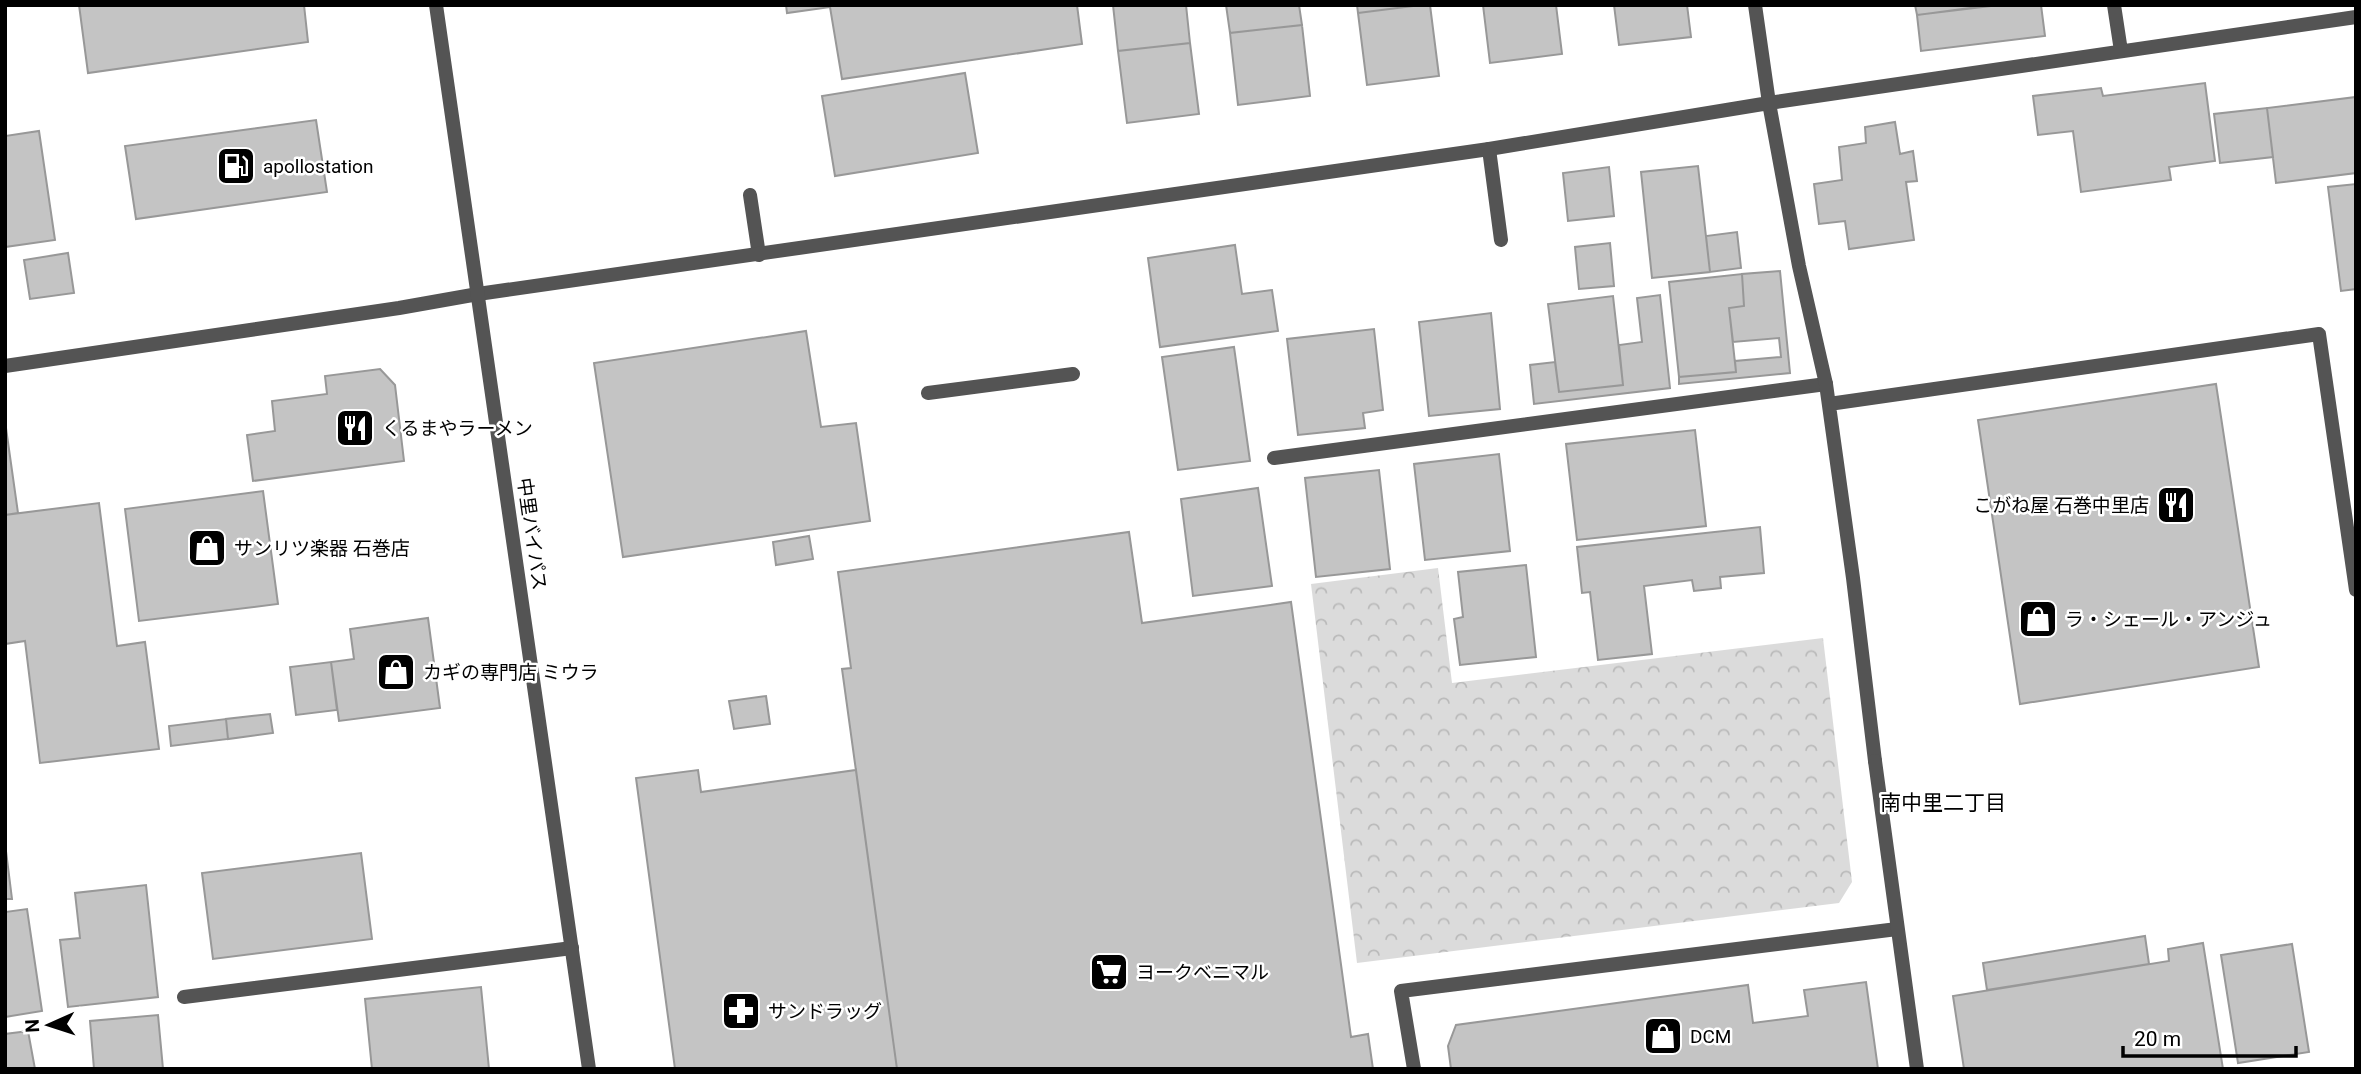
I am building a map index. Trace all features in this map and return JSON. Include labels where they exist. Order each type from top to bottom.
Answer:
[{"type":"street","name":"中里バイパス","points":[[436,5],[589,1069]]},
{"type":"street","points":[[1755,5],[1769,103],[1799,266],[1826,384],[1917,1069]]},
{"type":"street","points":[[2114,5],[2120,51]]},
{"type":"street","points":[[5,366],[478,294],[1489,149],[1769,103],[2356,17]]},
{"type":"street","points":[[1489,149],[1501,240]]},
{"type":"street","points":[[750,195],[759,255]]},
{"type":"street","points":[[1829,404],[2319,334],[2356,590]]},
{"type":"street","points":[[928,393],[1073,374]]},
{"type":"street","points":[[1274,458],[1826,384]]},
{"type":"street","points":[[1414,1069],[1402,991],[1897,929]]},
{"type":"street","points":[[184,998],[572,947]]},
{"type":"green space","points":[[1438,568],[1452,683],[1823,638],[1852,882],[1839,903],[1357,963],[1311,584]]},
{"type":"building","points":[[79,5],[304,5],[308,42],[88,73]]},
{"type":"building","points":[[786,5],[1077,5],[1082,44],[842,79],[830,7],[787,13]]},
{"type":"building","points":[[1113,5],[1186,5],[1190,43],[1118,51]]},
{"type":"building","points":[[1226,5],[1299,5],[1302,25],[1230,33]]},
{"type":"building","points":[[1357,5],[1421,5],[1358,13]]},
{"type":"building","points":[[1430,5],[1439,76],[1367,85],[1358,13]]},
{"type":"building","points":[[1483,5],[1556,5],[1562,54],[1490,63]]},
{"type":"building","points":[[1614,5],[1687,5],[1691,37],[1619,45]]},
{"type":"building","points":[[1915,5],[1990,5],[1990,6],[1917,15]]},
{"type":"building","points":[[1992,5],[2041,5],[2045,36],[1921,51],[1917,15]]},
{"type":"building","points":[[1302,25],[1310,96],[1238,105],[1230,33]]},
{"type":"building","points":[[1190,43],[1199,114],[1127,123],[1118,51]]},
{"type":"building","points":[[965,73],[978,153],[835,176],[822,96]]},
{"type":"building","points":[[2205,83],[2215,161],[2169,167],[2171,180],[2081,192],[2073,131],[2038,135],[2033,96],[2101,88],[2103,96]]},
{"type":"building","points":[[2356,97],[2356,173],[2276,183],[2267,108]]},
{"type":"building","points":[[2267,108],[2273,157],[2220,163],[2214,114]]},
{"type":"building","points":[[316,120],[327,192],[136,219],[125,146]]},
{"type":"building","points":[[1895,122],[1900,154],[1913,151],[1917,181],[1906,182],[1914,240],[1849,249],[1845,221],[1819,224],[1814,184],[1842,180],[1839,147],[1866,143],[1865,127]]},
{"type":"building","points":[[39,131],[55,240],[5,247],[5,136]]},
{"type":"building","points":[[1698,166],[1710,272],[1652,278],[1641,172]]},
{"type":"building","points":[[1609,167],[1614,216],[1568,221],[1563,173]]},
{"type":"building","points":[[2356,184],[2356,289],[2341,291],[2328,187]]},
{"type":"building","points":[[1737,232],[1741,268],[1710,272],[1706,236]]},
{"type":"building","points":[[1610,243],[1614,286],[1579,289],[1575,247]]},
{"type":"building","points":[[1235,245],[1242,294],[1272,290],[1278,331],[1160,347],[1148,258]]},
{"type":"building","points":[[68,253],[74,293],[30,299],[24,260]]},
{"type":"building","points":[[1780,271],[1790,373],[1679,384],[1679,377],[1736,372],[1735,361],[1781,357],[1779,338],[1733,342],[1729,308],[1744,306],[1742,274]]},
{"type":"building","points":[[1742,274],[1744,306],[1729,308],[1736,372],[1679,377],[1669,282]]},
{"type":"building","points":[[1660,295],[1670,388],[1534,404],[1530,365],[1555,362],[1559,392],[1623,385],[1619,345],[1642,342],[1637,298]]},
{"type":"building","points":[[1613,296],[1623,385],[1559,392],[1548,304]]},
{"type":"building","points":[[1491,313],[1500,409],[1429,416],[1419,322]]},
{"type":"building","points":[[1374,329],[1383,410],[1363,413],[1365,428],[1298,435],[1287,339]]},
{"type":"building","points":[[806,331],[821,427],[856,423],[870,521],[623,557],[594,363]]},
{"type":"building","points":[[1234,347],[1250,461],[1178,470],[1162,357]]},
{"type":"building","points":[[380,369],[395,385],[404,461],[253,481],[247,435],[275,431],[272,401],[327,394],[325,376]]},
{"type":"building","points":[[2216,384],[2259,667],[2020,704],[1978,420]]},
{"type":"building","points":[[5,421],[18,513],[5,515]]},
{"type":"building","points":[[1695,430],[1706,526],[1577,540],[1566,444]]},
{"type":"building","points":[[1499,454],[1510,551],[1425,560],[1414,464]]},
{"type":"building","points":[[1379,470],[1390,569],[1316,577],[1305,478]]},
{"type":"building","points":[[1258,488],[1272,586],[1193,596],[1181,499]]},
{"type":"building","points":[[263,491],[278,604],[139,621],[125,509]]},
{"type":"building","points":[[99,503],[117,646],[145,642],[159,749],[40,763],[25,641],[5,644],[5,515]]},
{"type":"building","points":[[1760,527],[1764,573],[1720,577],[1721,588],[1694,591],[1692,580],[1644,586],[1652,654],[1598,660],[1590,592],[1582,593],[1577,547]]},
{"type":"building","points":[[1129,532],[1142,623],[1291,602],[1351,1037],[1368,1034],[1373,1069],[897,1069],[842,669],[851,668],[838,572]]},
{"type":"building","points":[[809,536],[813,559],[776,565],[773,542]]},
{"type":"building","points":[[1526,565],[1536,657],[1460,665],[1454,619],[1463,617],[1458,572]]},
{"type":"building","points":[[428,618],[440,708],[339,721],[331,662],[354,659],[350,629]]},
{"type":"building","points":[[331,662],[337,710],[296,715],[290,667]]},
{"type":"building","points":[[766,696],[770,724],[734,729],[729,701]]},
{"type":"building","points":[[270,714],[273,733],[228,739],[226,719]]},
{"type":"building","points":[[226,719],[228,739],[171,746],[169,726]]},
{"type":"building","points":[[698,770],[701,792],[856,770],[897,1069],[675,1069],[636,778]]},
{"type":"building","points":[[5,843],[12,899],[5,899]]},
{"type":"building","points":[[361,853],[372,939],[213,959],[202,873]]},
{"type":"building","points":[[146,885],[158,997],[68,1007],[60,940],[80,938],[75,893]]},
{"type":"building","points":[[27,909],[42,1011],[5,1017],[5,912]]},
{"type":"building","points":[[2145,936],[2149,964],[1987,990],[1983,963]]},
{"type":"building","points":[[2203,943],[2223,1069],[1964,1069],[1953,996],[2169,961],[2168,949]]},
{"type":"building","points":[[2292,944],[2309,1052],[2238,1063],[2221,955]]},
{"type":"building","name":"DCM","points":[[1866,982],[1878,1069],[1451,1069],[1448,1046],[1456,1025],[1748,985],[1753,1023],[1808,1016],[1804,990]]},
{"type":"building","points":[[481,987],[489,1069],[372,1069],[365,999]]},
{"type":"building","points":[[158,1015],[163,1069],[94,1069],[90,1021]]},
{"type":"building","points":[[28,1031],[35,1069],[5,1069],[5,1034]]},
{"type":"place","name":"apollostation","points":[[236,166]]},
{"type":"place","name":"くるまやラーメン","points":[[355,428]]},
{"type":"place","name":"こがね屋 石巻中里店","points":[[2176,505]]},
{"type":"place","name":"サンリツ楽器 石巻店","points":[[207,548]]},
{"type":"place","name":"ラ・シェール・アンジュ","points":[[2038,619]]},
{"type":"place","name":"カギの専門店 ミウラ","points":[[396,672]]},
{"type":"place","name":"ヨークベニマル","points":[[1109,972]]},
{"type":"place","name":"サンドラッグ","points":[[741,1011]]},
{"type":"place","name":"DCM","points":[[1663,1036]]},
{"type":"district","name":"南中里二丁目","points":[[1943,803]]}]
